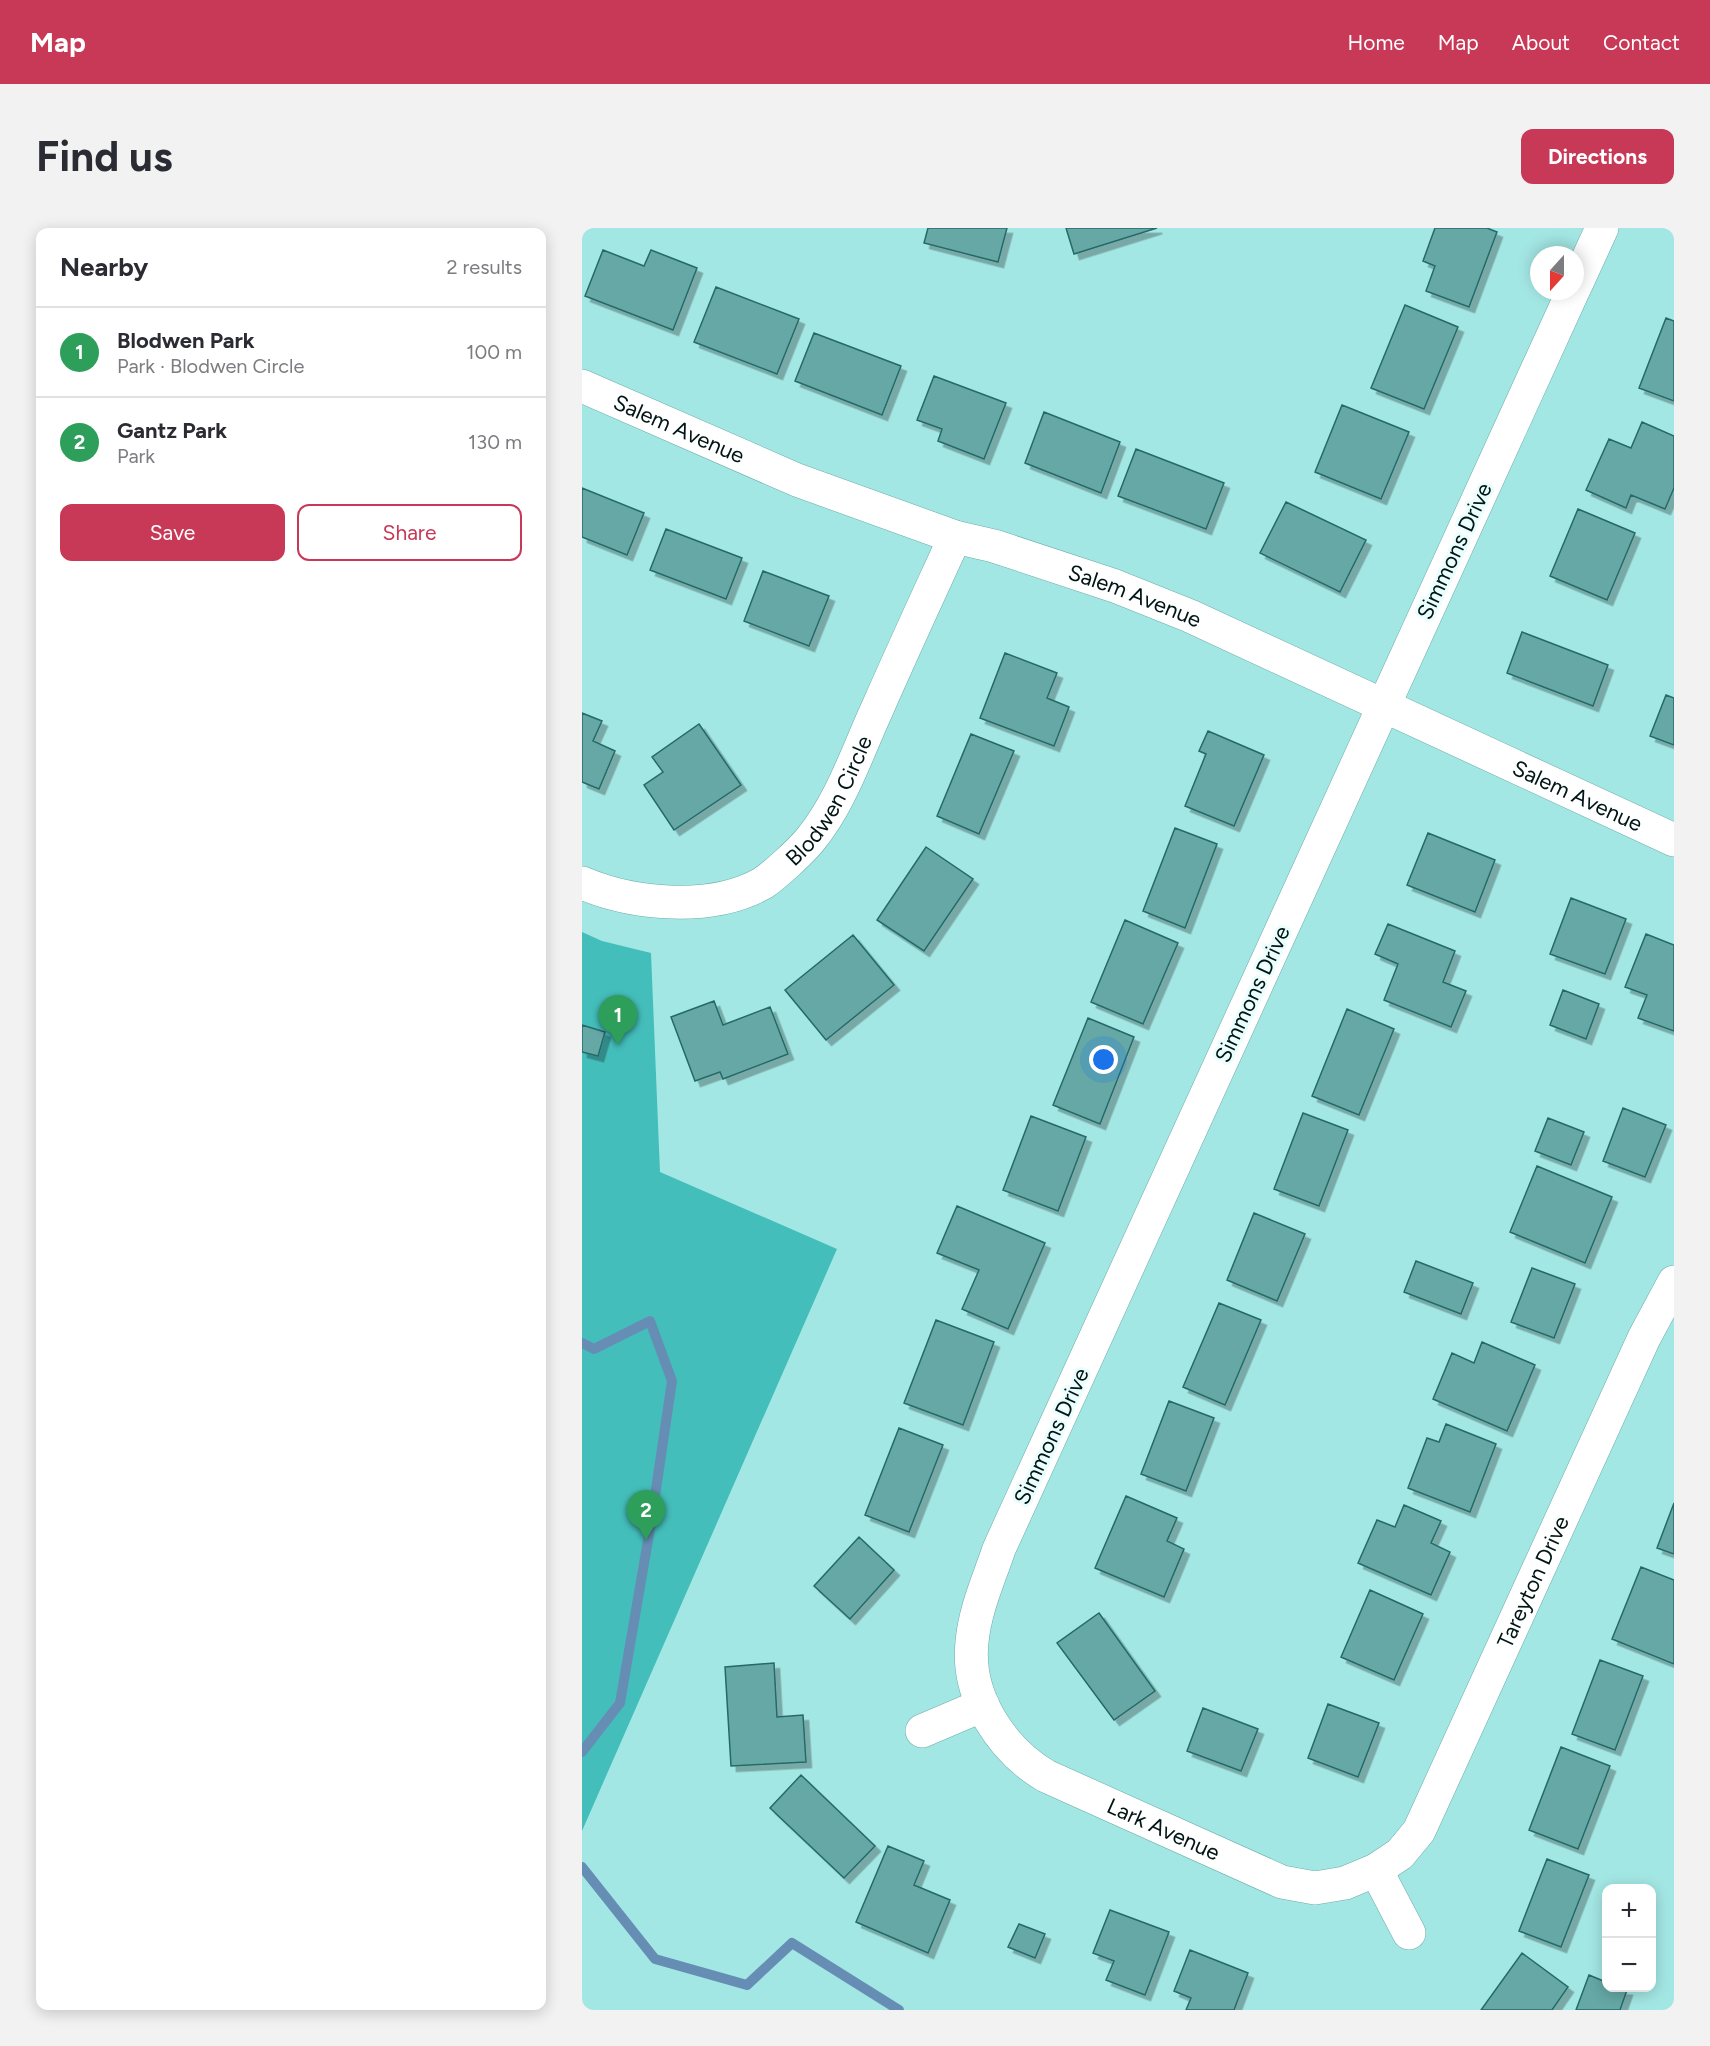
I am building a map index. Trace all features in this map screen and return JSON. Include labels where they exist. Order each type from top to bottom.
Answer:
[{"type":"street","name":"Simmons Drive","points":[[1584,267],[1602,228]]},
{"type":"street","name":"Simmons Drive","points":[[983,1705],[973,1678],[971,1644],[976,1617],[999,1549],[1569,300]]},
{"type":"street","name":"Salem Avenue","points":[[582,386],[797,480],[955,537],[994,546],[1137,594],[1190,615],[1383,707],[1674,840]]},
{"type":"street","name":"Blodwen Circle","points":[[582,883],[602,892],[656,902],[695,903],[763,882],[809,841],[827,814],[850,768],[955,537]]},
{"type":"street","name":"Tareyton Drive","points":[[1376,1870],[1401,1854],[1419,1832],[1639,1348],[1674,1282]]},
{"type":"street","points":[[922,1731],[983,1705]]},
{"type":"street","name":"Lark Avenue","points":[[983,1705],[1011,1749],[1028,1765],[1046,1776],[1250,1870],[1282,1882],[1315,1888],[1345,1883],[1376,1870]]},
{"type":"street","points":[[1376,1870],[1408,1933]]},
{"type":"shaded area","points":[[582,932],[602,941],[651,953],[660,1172],[837,1249],[582,1831]]},
{"type":"building","points":[[928,228],[1007,228],[998,262],[924,243]]},
{"type":"building","points":[[1066,228],[1157,228],[1074,254]]},
{"type":"building","points":[[1435,228],[1487,228],[1497,232],[1469,307],[1426,291],[1435,266],[1423,261]]},
{"type":"building","points":[[603,250],[644,266],[651,250],[697,268],[673,330],[585,296]]},
{"type":"building","points":[[716,287],[799,319],[777,374],[694,342]]},
{"type":"building","points":[[1405,305],[1458,327],[1424,409],[1371,388]]},
{"type":"building","points":[[1666,318],[1674,321],[1674,401],[1639,388]]},
{"type":"building","points":[[814,333],[901,366],[882,415],[795,381]]},
{"type":"building","points":[[934,376],[1006,403],[984,459],[938,441],[942,429],[917,420]]},
{"type":"building","points":[[1342,405],[1409,432],[1381,499],[1315,472]]},
{"type":"building","points":[[1044,412],[1120,442],[1101,493],[1025,463]]},
{"type":"building","points":[[1642,422],[1674,436],[1674,488],[1665,509],[1631,495],[1626,508],[1586,490],[1609,439],[1631,448]]},
{"type":"building","points":[[1136,449],[1224,483],[1206,529],[1118,496]]},
{"type":"building","points":[[582,488],[644,513],[627,555],[582,537]]},
{"type":"building","points":[[1286,502],[1366,540],[1340,592],[1260,553]]},
{"type":"building","points":[[1578,509],[1635,533],[1607,600],[1550,576]]},
{"type":"building","points":[[666,529],[742,558],[726,599],[650,570]]},
{"type":"building","points":[[763,571],[829,596],[809,646],[744,621]]},
{"type":"building","points":[[1522,632],[1608,665],[1593,706],[1507,673]]},
{"type":"building","points":[[1005,653],[1057,673],[1047,698],[1069,707],[1054,746],[980,718]]},
{"type":"building","points":[[1666,695],[1674,698],[1674,745],[1650,736]]},
{"type":"building","points":[[582,713],[602,721],[593,741],[615,751],[599,789],[582,782]]},
{"type":"building","points":[[699,724],[741,785],[674,830],[644,785],[663,772],[652,757]]},
{"type":"building","points":[[1208,731],[1264,755],[1234,826],[1185,806],[1206,754],[1199,751]]},
{"type":"building","points":[[971,734],[1014,751],[979,834],[937,816]]},
{"type":"building","points":[[1175,828],[1217,844],[1185,928],[1143,911]]},
{"type":"building","points":[[1428,833],[1495,860],[1475,912],[1407,885]]},
{"type":"building","points":[[926,847],[973,879],[924,951],[877,920]]},
{"type":"building","points":[[1571,898],[1626,919],[1605,974],[1550,954]]},
{"type":"building","points":[[1125,920],[1178,943],[1143,1024],[1091,1002]]},
{"type":"building","points":[[1388,924],[1455,951],[1443,982],[1466,991],[1451,1027],[1384,1000],[1398,964],[1375,954]]},
{"type":"building","points":[[1646,934],[1674,945],[1674,1031],[1638,1018],[1647,995],[1625,987]]},
{"type":"building","points":[[853,935],[894,985],[826,1040],[785,990]]},
{"type":"building","points":[[1563,990],[1599,1004],[1586,1039],[1550,1025]]},
{"type":"building","points":[[714,1001],[723,1025],[770,1007],[788,1054],[723,1079],[720,1072],[695,1081],[671,1017]]},
{"type":"building","points":[[1347,1009],[1394,1029],[1359,1115],[1312,1096]]},
{"type":"building","points":[[1088,1018],[1134,1037],[1100,1124],[1053,1105]]},
{"type":"building","points":[[582,1025],[605,1032],[598,1056],[582,1052]]},
{"type":"building","points":[[1623,1108],[1666,1125],[1645,1177],[1603,1161]]},
{"type":"building","points":[[1303,1113],[1348,1130],[1319,1206],[1274,1189]]},
{"type":"building","points":[[1031,1116],[1086,1137],[1058,1211],[1003,1190]]},
{"type":"building","points":[[1548,1118],[1584,1132],[1571,1165],[1535,1151]]},
{"type":"building","points":[[1537,1166],[1612,1197],[1585,1263],[1510,1232]]},
{"type":"building","points":[[957,1206],[1045,1243],[1008,1329],[962,1309],[979,1270],[937,1253]]},
{"type":"building","points":[[1254,1213],[1305,1234],[1277,1301],[1227,1280]]},
{"type":"building","points":[[1416,1261],[1473,1283],[1461,1314],[1404,1292]]},
{"type":"building","points":[[1532,1268],[1575,1284],[1554,1338],[1511,1322]]},
{"type":"building","points":[[1219,1303],[1261,1320],[1225,1405],[1183,1387]]},
{"type":"building","points":[[936,1320],[994,1342],[963,1425],[904,1403]]},
{"type":"building","points":[[1482,1342],[1535,1365],[1507,1431],[1433,1399],[1452,1353],[1474,1363]]},
{"type":"building","points":[[1169,1401],[1214,1418],[1186,1491],[1141,1474]]},
{"type":"building","points":[[1446,1424],[1496,1444],[1470,1512],[1408,1488],[1427,1438],[1439,1442]]},
{"type":"building","points":[[899,1428],[943,1445],[909,1532],[865,1515]]},
{"type":"building","points":[[1126,1496],[1177,1518],[1167,1541],[1184,1549],[1164,1597],[1095,1568]]},
{"type":"building","points":[[1674,1503],[1674,1554],[1657,1548]]},
{"type":"building","points":[[1404,1505],[1441,1521],[1431,1543],[1450,1552],[1431,1595],[1358,1563],[1377,1520],[1395,1527]]},
{"type":"building","points":[[859,1537],[894,1570],[850,1619],[814,1586]]},
{"type":"building","points":[[1641,1567],[1674,1580],[1674,1664],[1612,1639]]},
{"type":"building","points":[[1370,1590],[1423,1614],[1394,1680],[1341,1657]]},
{"type":"building","points":[[1099,1613],[1155,1691],[1114,1720],[1057,1643]]},
{"type":"building","points":[[1600,1660],[1643,1676],[1615,1750],[1572,1734]]},
{"type":"building","points":[[774,1663],[777,1717],[803,1715],[806,1762],[731,1766],[725,1667]]},
{"type":"building","points":[[1328,1704],[1379,1723],[1358,1777],[1308,1758]]},
{"type":"building","points":[[1203,1708],[1258,1729],[1241,1771],[1187,1751]]},
{"type":"building","points":[[1561,1747],[1610,1766],[1578,1849],[1529,1830]]},
{"type":"building","points":[[801,1775],[875,1846],[844,1878],[770,1808]]},
{"type":"building","points":[[888,1846],[924,1861],[914,1885],[950,1900],[928,1953],[856,1922]]},
{"type":"building","points":[[1547,1859],[1589,1875],[1561,1947],[1519,1931]]},
{"type":"building","points":[[1110,1910],[1169,1932],[1145,1995],[1106,1980],[1114,1961],[1093,1953]]},
{"type":"building","points":[[1019,1924],[1045,1934],[1035,1958],[1008,1947]]},
{"type":"building","points":[[1190,1950],[1248,1973],[1234,2010],[1186,2010],[1191,1998],[1174,1991]]},
{"type":"building","points":[[1522,1953],[1568,1987],[1552,2010],[1481,2010]]},
{"type":"building","points":[[1589,1975],[1602,1980],[1602,1992],[1626,1992],[1620,2010],[1576,2010]]},
{"type":"waterway","points":[[582,1343],[594,1349],[650,1321],[672,1381],[651,1523],[620,1703],[582,1752]]},
{"type":"waterway","points":[[582,1867],[655,1959],[747,1985],[792,1943],[899,2010]]},
{"type":"place","name":"Blodwen Park","points":[[618,1045]]},
{"type":"place","name":"Gantz Park","points":[[646,1540]]}]
